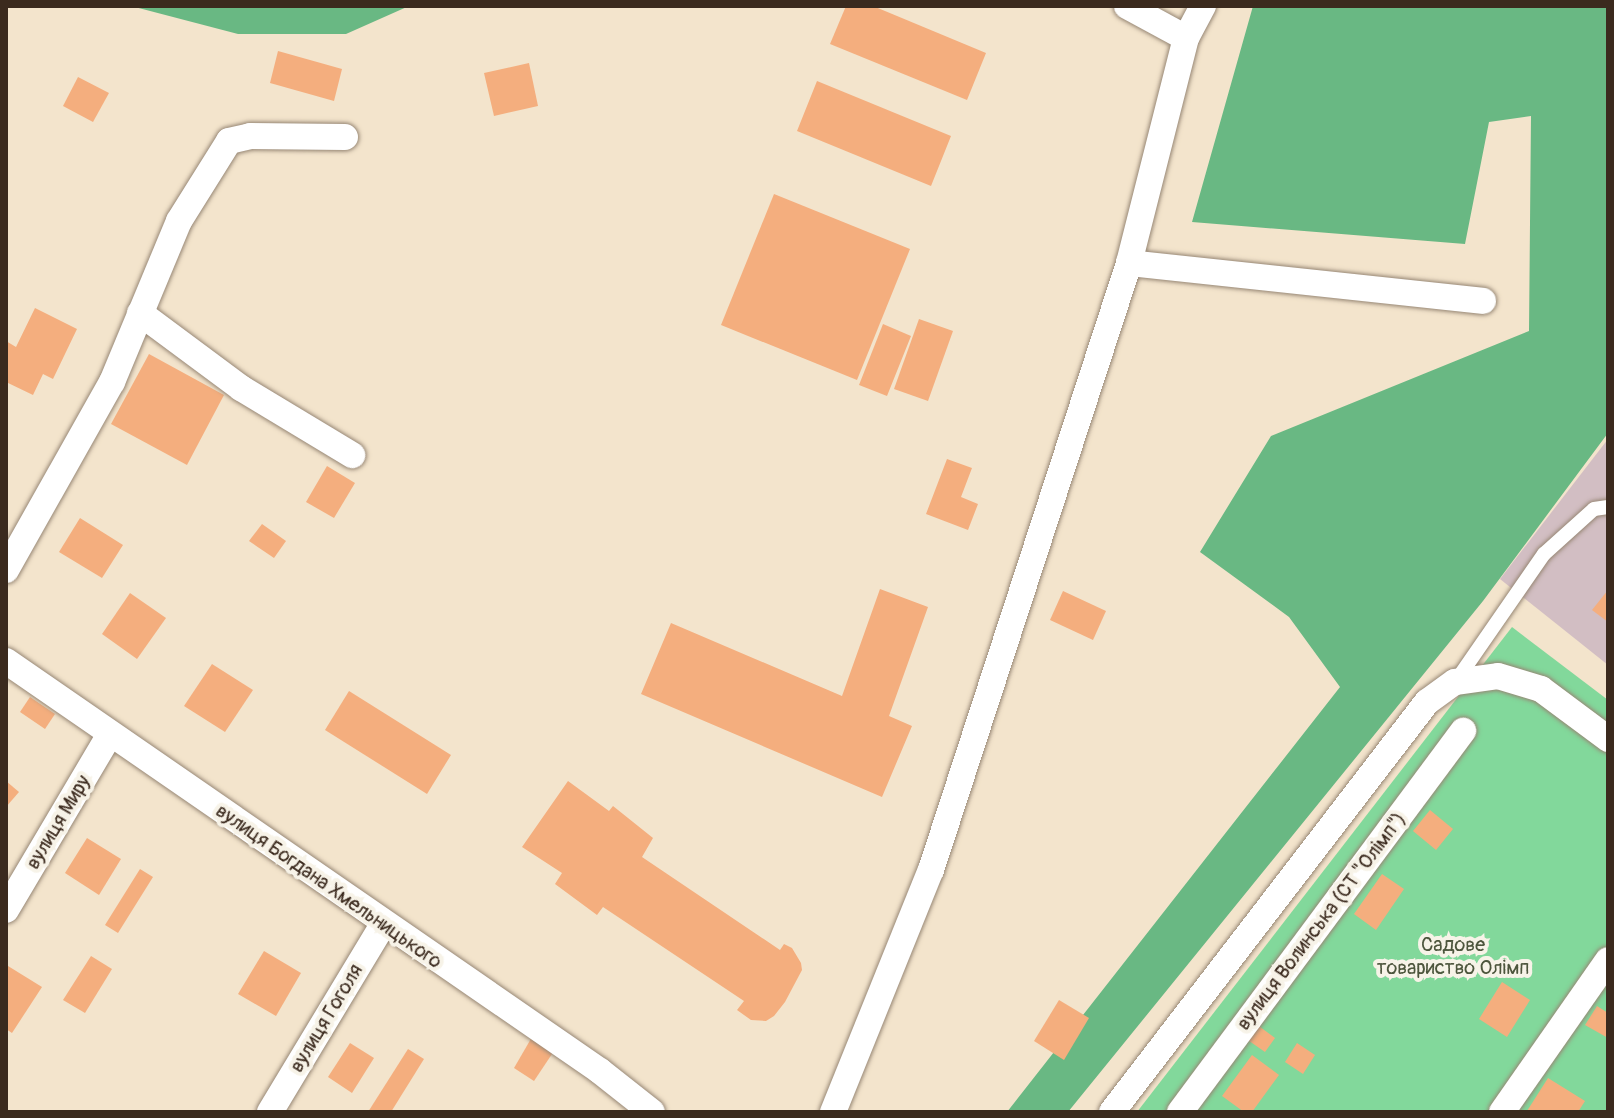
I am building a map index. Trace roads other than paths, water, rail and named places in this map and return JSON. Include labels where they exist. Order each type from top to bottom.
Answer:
[{"type":"street","points":[[1127,6],[1186,38]]},
{"type":"street","points":[[833,1112],[931,870],[1129,263],[1186,38],[1203,6]]},
{"type":"street","points":[[6,570],[112,382],[179,221],[229,141],[250,136],[345,137]]},
{"type":"street","points":[[1129,263],[1483,301]]},
{"type":"street","points":[[140,313],[241,388],[352,455]]},
{"type":"street","name":"вулиця Богдана Хмельницького","points":[[6,661],[383,925],[600,1071],[652,1112]]},
{"type":"street","points":[[1112,1112],[1427,702],[1455,682],[1498,676],[1541,689],[1608,739]]},
{"type":"street","name":"вулиця Волинська (СТ \"Олімп\")","points":[[1180,1112],[1463,731]]},
{"type":"street","name":"вулиця Миру","points":[[6,910],[110,734]]},
{"type":"street","name":"вулиця Гоголя","points":[[270,1112],[383,925]]},
{"type":"street","points":[[1502,1112],[1608,960]]},
{"type":"lane","points":[[1455,682],[1544,554],[1594,509],[1608,507]]},
{"type":"park label","name":"Садове товариство Олімп","points":[[1453,956]]}]
